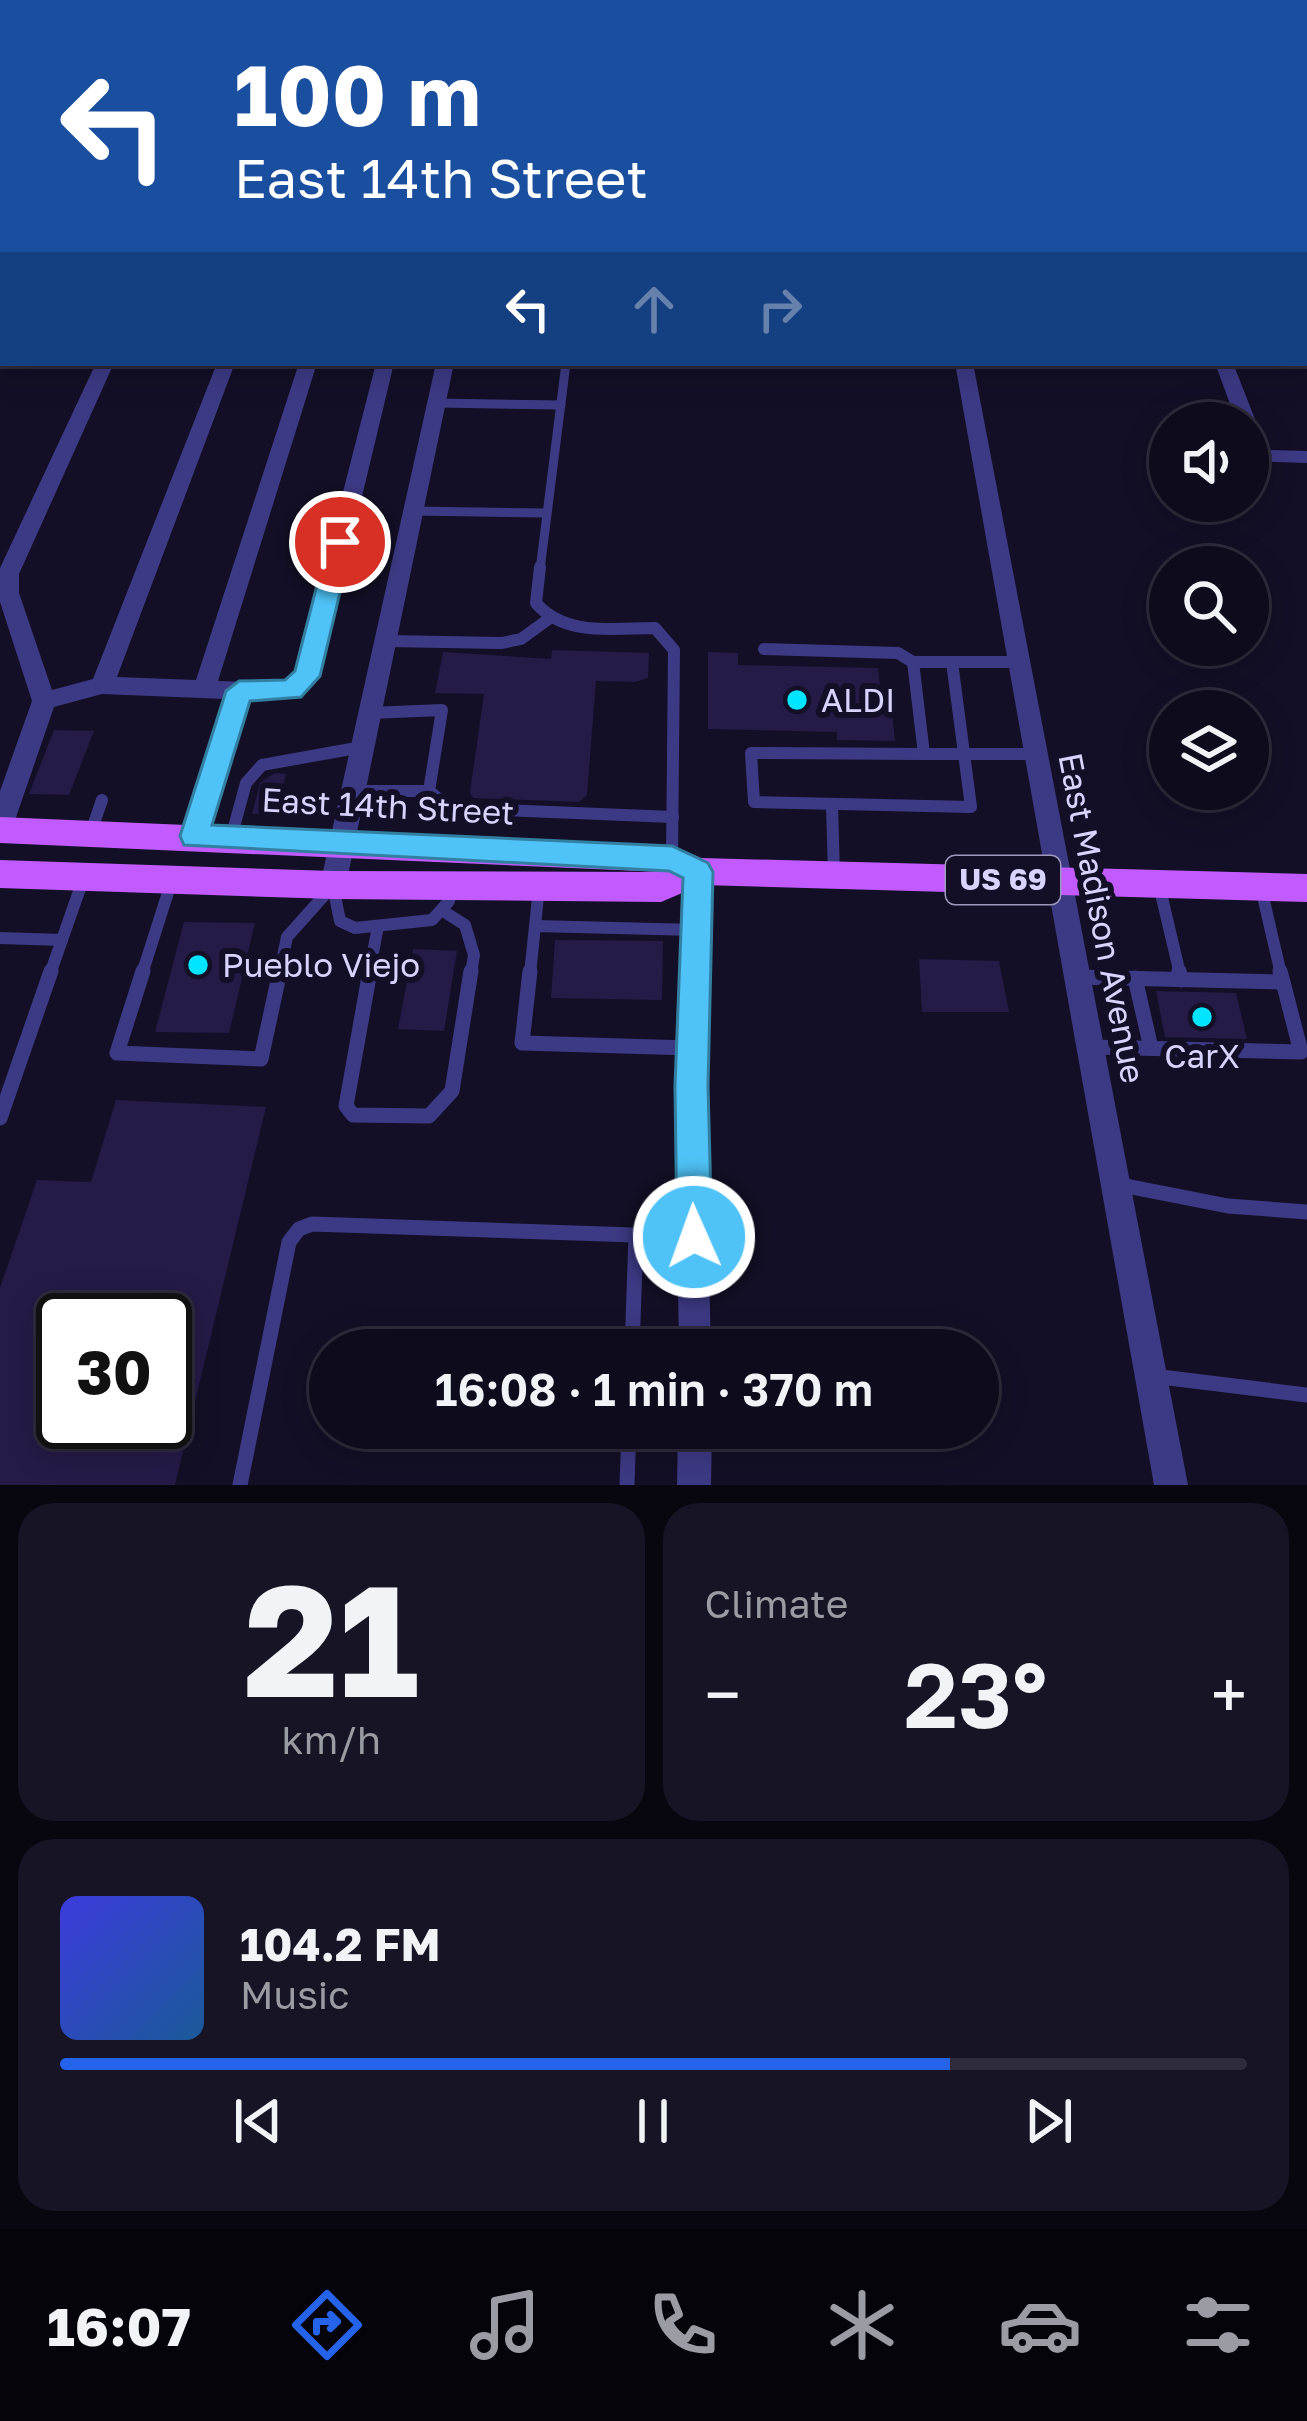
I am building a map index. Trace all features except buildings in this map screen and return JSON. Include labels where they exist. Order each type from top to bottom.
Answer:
[{"type":"main road","name":"East 14th Street","points":[[0,828],[343,842],[834,876],[1307,888]]},
{"type":"main road","name":"East 14th Street","points":[[0,874],[333,885],[447,898],[539,886],[661,888],[685,865]]},
{"type":"street","points":[[0,828],[44,701],[8,593],[8,574],[104,366]]},
{"type":"street","points":[[102,685],[225,366]]},
{"type":"street","points":[[204,690],[307,366]]},
{"type":"street","points":[[44,701],[102,685],[292,690],[307,676],[384,366]]},
{"type":"street","points":[[333,885],[445,366]]},
{"type":"street","name":"East Madison Avenue","points":[[965,366],[1171,1485]]},
{"type":"street","points":[[1225,366],[1239,402]]},
{"type":"street","points":[[1269,456],[1307,457]]},
{"type":"street","points":[[194,836],[239,691]]},
{"type":"street","points":[[685,865],[696,930],[692,1048],[695,1329]]},
{"type":"street","points":[[694,1485],[695,1449]]},
{"type":"lane","points":[[566,366],[536,602],[550,618],[568,625],[655,628],[674,650],[673,818],[685,865]]},
{"type":"lane","points":[[437,403],[561,405]]},
{"type":"lane","points":[[414,511],[547,513]]},
{"type":"lane","points":[[386,641],[502,643],[520,639],[550,618]]},
{"type":"lane","points":[[764,649],[898,653],[914,662],[1018,662]]},
{"type":"lane","points":[[914,662],[924,754]]},
{"type":"lane","points":[[952,662],[964,754],[971,807],[754,802],[752,753],[924,754],[964,754],[1034,754]]},
{"type":"lane","points":[[370,713],[442,710],[429,791]]},
{"type":"lane","points":[[231,838],[252,772],[273,762],[323,762],[363,746]]},
{"type":"lane","points":[[349,795],[429,791],[449,808],[673,818]]},
{"type":"lane","points":[[91,833],[103,800]]},
{"type":"lane","points":[[832,805],[834,876]]},
{"type":"lane","points":[[0,1118],[85,876]]},
{"type":"lane","points":[[172,879],[117,1053],[261,1059],[287,937],[333,885]]},
{"type":"lane","points":[[1158,884],[1181,980]]},
{"type":"lane","points":[[333,885],[340,921],[355,928],[432,920],[447,898],[472,936],[474,955],[452,1090],[429,1116],[353,1115],[346,1106],[378,926]]},
{"type":"lane","points":[[539,886],[522,1043],[692,1048]]},
{"type":"lane","points":[[1089,1047],[1301,1052],[1260,887]]},
{"type":"lane","points":[[535,926],[696,930]]},
{"type":"lane","points":[[0,938],[62,940]]},
{"type":"lane","points":[[1076,977],[1283,982]]},
{"type":"lane","points":[[1135,978],[1151,1048]]},
{"type":"lane","points":[[1115,1184],[1228,1206],[1307,1212]]},
{"type":"lane","points":[[240,1485],[289,1242],[299,1229],[312,1225],[694,1237]]},
{"type":"lane","points":[[633,1329],[636,1235]]},
{"type":"lane","points":[[1150,1376],[1307,1395]]},
{"type":"lane","points":[[627,1485],[628,1449]]},
{"type":"place","name":"ALDI","points":[[797,700]]},
{"type":"place","name":"Pueblo Viejo","points":[[198,965]]},
{"type":"place","name":"CarX","points":[[1202,1017]]},
{"type":"route","points":[[340,542],[307,676],[292,690],[239,691],[194,836],[672,859],[698,872],[691,1160],[694,1237]]}]
